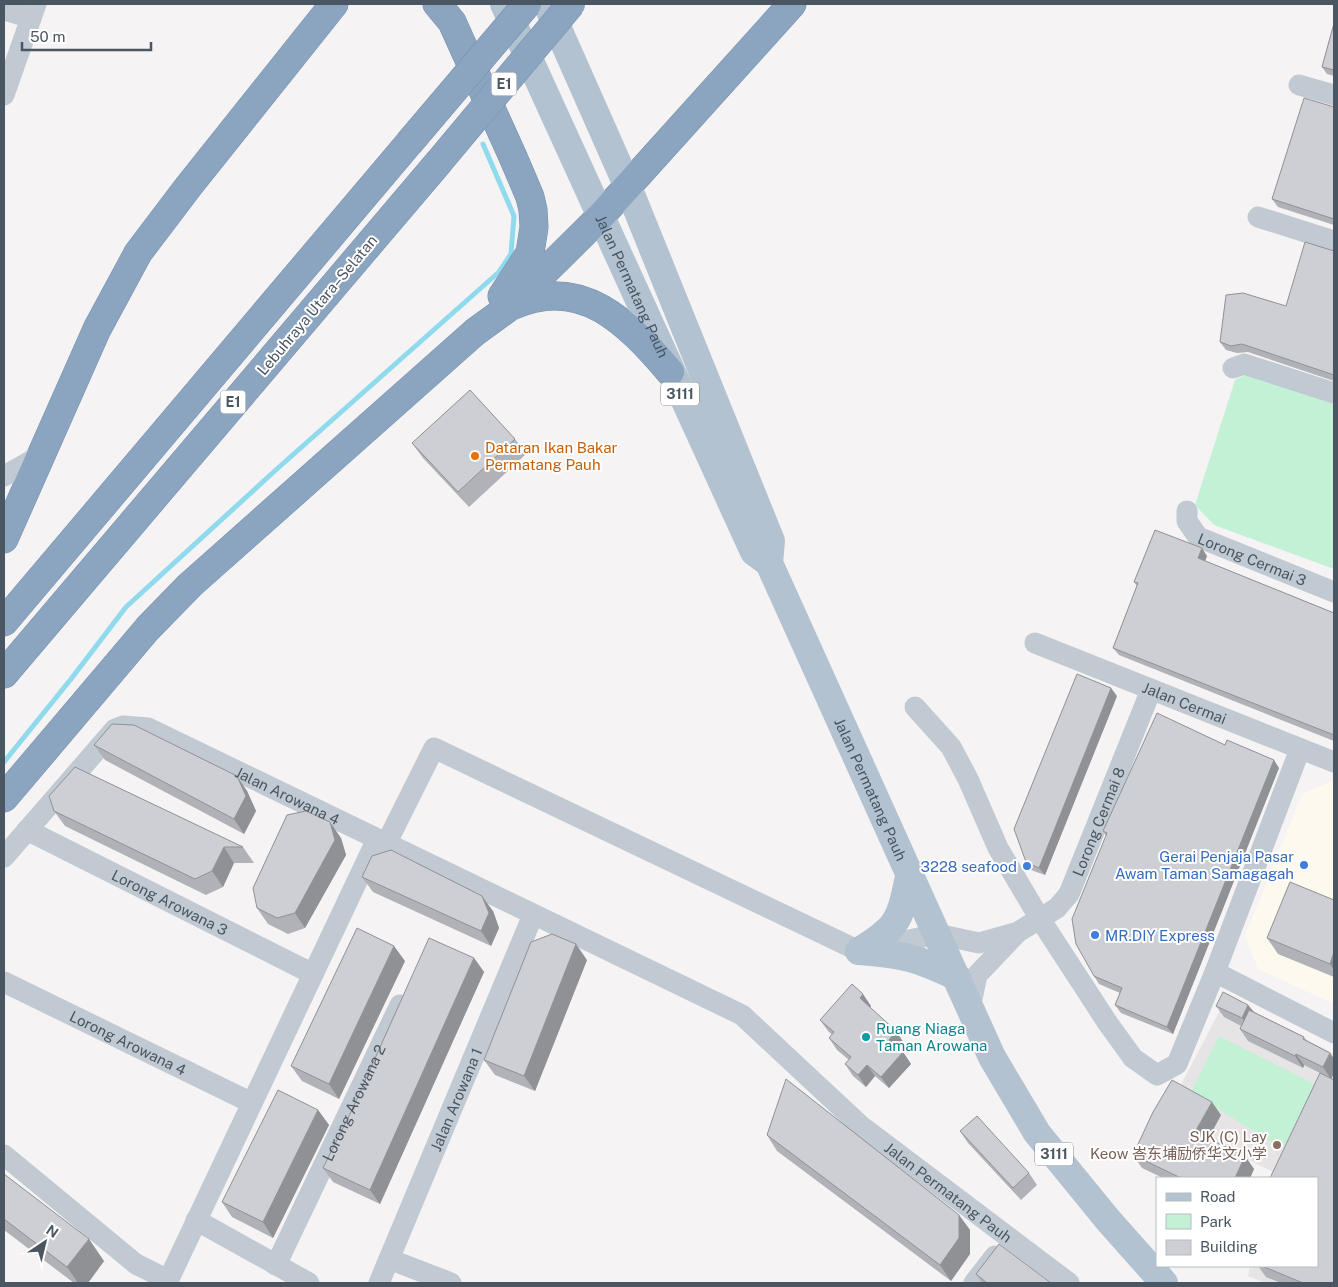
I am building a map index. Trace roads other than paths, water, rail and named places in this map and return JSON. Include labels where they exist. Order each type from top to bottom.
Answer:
[{"type":"highway","points":[[437,4],[452,22],[524,183],[533,210],[532,240],[524,265],[475,332]]},
{"type":"highway","name":"E1","points":[[4,622],[527,4]]},
{"type":"highway","name":"Lebuhraya Utara–Selatan","points":[[4,674],[571,4]]},
{"type":"highway","points":[[4,798],[122,658],[190,585],[475,332],[508,308],[600,217],[792,4]]},
{"type":"highway","points":[[4,539],[97,329],[138,253],[177,201],[335,6]]},
{"type":"highway","points":[[508,308],[531,298],[545,295],[573,296],[585,300],[626,326],[670,372]]},
{"type":"main road","name":"Jalan Permatang Pauh","points":[[504,4],[670,372],[754,552],[769,563],[992,1057],[1037,1132],[1108,1220],[1164,1283]]},
{"type":"main road","name":"Jalan Permatang Pauh","points":[[548,4],[628,187],[771,541],[769,563]]},
{"type":"main road","points":[[858,951],[885,935],[897,921],[904,902],[910,872]]},
{"type":"main road","points":[[858,951],[897,954],[918,960],[957,978]]},
{"type":"street","points":[[4,95],[34,11],[4,10],[6,4]]},
{"type":"street","points":[[1299,84],[1334,95]]},
{"type":"street","points":[[1258,217],[1334,241]]},
{"type":"street","points":[[1233,368],[1244,364],[1334,393]]},
{"type":"street","points":[[4,476],[17,470],[43,450]]},
{"type":"street","name":"Lorong Cermai 3","points":[[1187,511],[1187,521],[1198,537],[1334,592]]},
{"type":"street","name":"Jalan Cermai","points":[[1035,643],[1334,762]]},
{"type":"street","name":"Lorong Cermai 8","points":[[938,934],[979,943],[1018,932],[1057,908],[1069,894],[1151,690]]},
{"type":"street","points":[[914,707],[951,747],[968,779],[998,848],[1040,919],[1133,1058],[1157,1075],[1177,1064],[1215,972],[1300,749]]},
{"type":"street","name":"Jalan Arowana 4","points":[[4,857],[115,729],[124,726],[148,728],[608,952]]},
{"type":"street","points":[[4,1155],[136,1264],[167,1282],[313,974],[434,748],[858,951],[938,934]]},
{"type":"street","name":"Lorong Arowana 3","points":[[27,830],[313,974]]},
{"type":"street","name":"Jalan Arowana 1","points":[[379,1283],[533,915]]},
{"type":"street","name":"Lorong Cermai 8","points":[[970,1008],[977,975],[1018,932]]},
{"type":"street","name":"Jalan Permatang Pauh","points":[[608,952],[742,1015],[861,1126],[1069,1283]]},
{"type":"street","points":[[1215,972],[1334,1033]]},
{"type":"street","name":"Lorong Arowana 4","points":[[4,982],[252,1103]]},
{"type":"street","name":"Lorong Arowana 2","points":[[276,1265],[408,986]]},
{"type":"street","points":[[196,1220],[309,1283]]},
{"type":"street","points":[[974,1283],[1008,1237]]},
{"type":"street","points":[[389,1260],[451,1283]]},
{"type":"waterway","points":[[4,762],[126,607],[278,468],[499,272],[511,254],[514,216],[483,144]]},
{"type":"place","name":"Dataran Ikan Bakar Permatang Pauh","points":[[475,456]]},
{"type":"place","name":"Gerai Penjaja Pasar Awam Taman Samagagah","points":[[1304,865]]},
{"type":"place","name":"3228 seafood","points":[[1027,866]]},
{"type":"place","name":"MR.DIY Express","points":[[1095,935]]},
{"type":"place","name":"Ruang Niaga Taman Arowana","points":[[866,1037]]},
{"type":"place","name":"SJK (C) Lay Keow 峇东埔励侨华文小学","points":[[1277,1145]]}]
